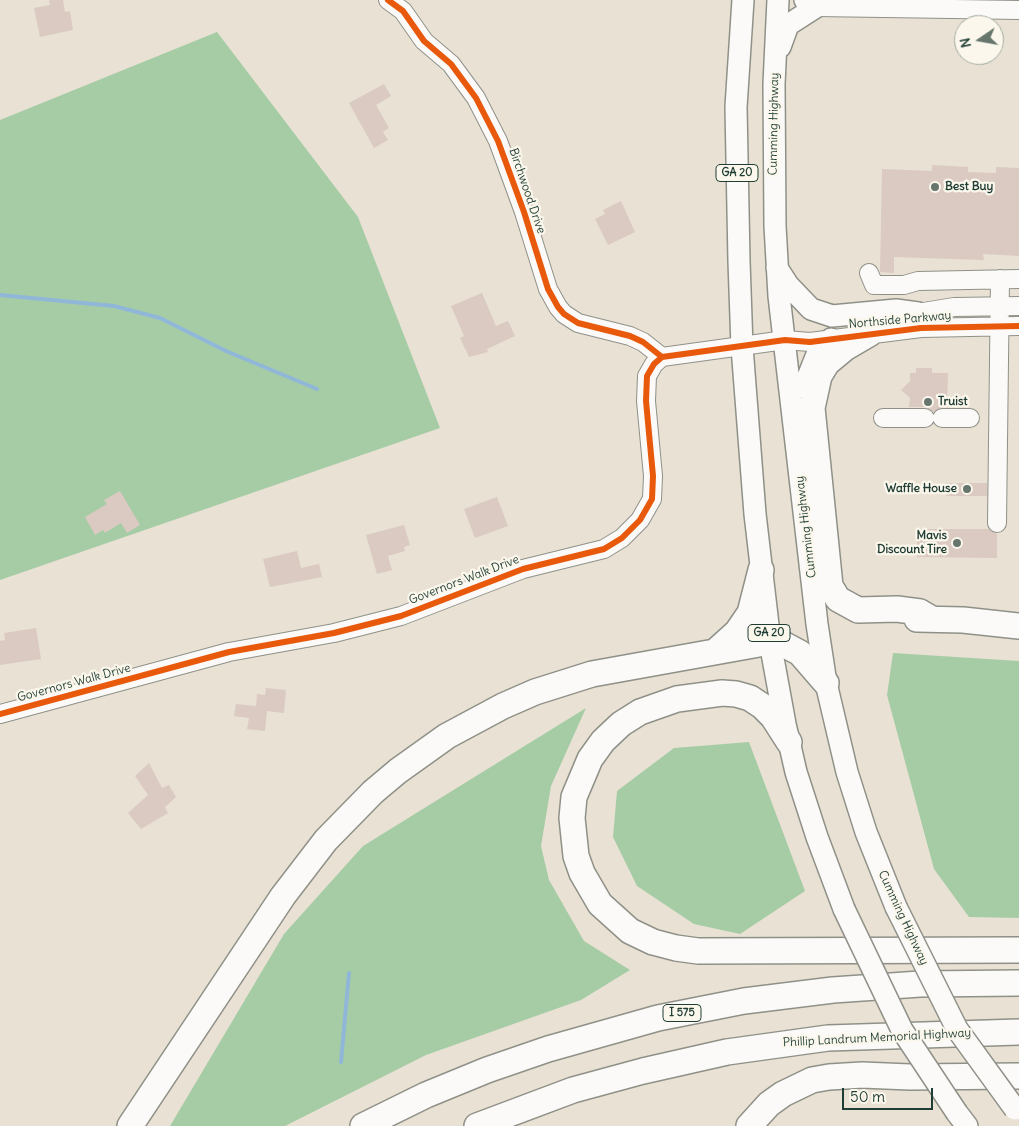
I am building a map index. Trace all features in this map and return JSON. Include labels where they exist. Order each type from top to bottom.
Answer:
[{"type":"highway","points":[[869,334],[845,348],[827,363],[819,376],[812,408],[830,586],[838,599],[858,610],[912,611],[920,612],[932,619]]},
{"type":"highway","name":"GA 20","points":[[811,569],[833,603],[849,615],[883,620],[932,619],[988,622],[1019,626]]},
{"type":"highway","points":[[716,651],[738,632],[750,613],[761,570]]},
{"type":"highway","points":[[130,1126],[304,868],[349,815],[398,771],[472,722],[535,692],[592,674],[770,642],[786,645],[800,653],[826,683]]},
{"type":"highway","points":[[789,742],[773,717],[762,706],[750,698],[736,694],[699,696],[668,702],[640,712],[621,724],[603,741],[590,759],[574,797],[572,818],[576,856],[582,873],[600,904],[630,930],[653,942],[676,948],[698,950],[1019,950]]},
{"type":"highway","name":"I 575","points":[[363,1126],[426,1095],[487,1070],[548,1049],[658,1018],[744,1001],[833,990],[920,984],[1019,984]]},
{"type":"highway","name":"Phillip Landrum Memorial Highway","points":[[477,1126],[573,1090],[676,1063],[736,1051],[828,1038],[1019,1032]]},
{"type":"highway","points":[[749,1126],[769,1104],[783,1094],[797,1086],[821,1078],[862,1075],[910,1077],[1019,1076]]},
{"type":"main road","name":"GA 20","points":[[743,0],[736,108],[742,347],[761,570],[770,642],[789,742],[817,837],[844,909],[902,1030],[962,1120]]},
{"type":"main road","name":"Cumming Highway","points":[[778,0],[774,84],[773,187],[777,268],[811,569],[826,683],[855,800],[896,907],[957,1029],[1017,1112]]},
{"type":"main road","points":[[774,84],[782,36],[788,25],[810,3]]},
{"type":"main road","points":[[777,268],[788,284],[811,309],[832,316],[896,310],[918,313]]},
{"type":"main road","points":[[793,415],[798,408],[806,376],[818,352],[831,338]]},
{"type":"street","name":"Birchwood Drive","points":[[388,0],[403,11],[424,41],[451,64],[476,98],[498,141],[524,212],[548,289],[564,314],[590,328],[630,336],[643,342],[662,357]]},
{"type":"street","points":[[810,3],[1019,10]]},
{"type":"street","points":[[869,273],[874,285],[904,285],[918,281],[1019,279]]},
{"type":"street","points":[[997,523],[1000,279]]},
{"type":"street","name":"Northside Parkway","points":[[785,340],[804,331],[954,307],[1019,306]]},
{"type":"street","name":"Northside Parkway","points":[[785,340],[810,342],[921,328],[1019,326]]},
{"type":"street","points":[[662,357],[785,340]]},
{"type":"street","name":"Governors Walk Drive","points":[[0,714],[229,652],[334,633],[401,616],[523,569],[604,549],[622,538],[640,520],[652,499],[653,476],[646,401],[648,376],[654,364],[662,357]]},
{"type":"street","points":[[883,418],[970,418]]},
{"type":"green space","points":[[217,32],[358,217],[440,428],[0,580],[0,120]]},
{"type":"green space","points":[[893,653],[1019,661],[1019,918],[969,917],[934,869],[887,695]]},
{"type":"green space","points":[[586,708],[551,786],[541,846],[549,880],[584,941],[630,970],[581,1000],[426,1055],[285,1126],[170,1126],[284,934],[363,846]]},
{"type":"green space","points":[[749,742],[805,891],[740,934],[694,924],[637,886],[613,837],[617,791],[674,748]]},
{"type":"building","points":[[49,0],[63,0],[65,12],[70,11],[73,30],[40,37],[34,8],[50,5]]},
{"type":"building","points":[[384,84],[391,96],[376,105],[389,128],[383,132],[388,140],[374,148],[349,103]]},
{"type":"building","points":[[932,165],[968,167],[968,172],[996,173],[996,167],[1019,168],[1019,256],[983,254],[984,260],[894,257],[894,273],[880,272],[882,169],[932,171]]},
{"type":"building","points":[[621,201],[635,232],[608,245],[595,219],[605,214],[603,210]]},
{"type":"building","points":[[482,293],[496,326],[508,321],[515,336],[487,349],[488,352],[469,357],[460,338],[464,336],[451,306]]},
{"type":"building","name":"Truist","points":[[916,368],[932,368],[932,373],[948,373],[947,407],[942,407],[934,412],[925,407],[909,407],[910,398],[901,390],[910,381],[910,373],[916,373]]},
{"type":"building","name":"Waffle House","points":[[946,483],[987,483],[987,496],[946,496]]},
{"type":"building","points":[[120,491],[140,525],[127,533],[121,523],[105,533],[103,530],[95,535],[85,517],[107,504],[104,500]]},
{"type":"building","points":[[497,497],[508,526],[475,538],[464,509]]},
{"type":"building","points":[[404,525],[410,545],[404,547],[405,551],[388,556],[392,570],[377,574],[366,535]]},
{"type":"building","name":"Mavis Discount Tire","points":[[917,529],[989,529],[997,534],[997,558],[917,557]]},
{"type":"building","points":[[297,551],[301,568],[319,564],[322,577],[270,587],[263,559]]},
{"type":"building","points":[[36,628],[41,659],[0,665],[0,641],[5,640],[4,633]]},
{"type":"building","points":[[266,688],[286,690],[284,713],[267,711],[265,731],[247,729],[249,718],[234,716],[236,704],[256,706],[257,694],[265,695]]},
{"type":"building","points":[[149,763],[162,788],[169,785],[176,797],[165,807],[168,813],[141,829],[128,813],[148,795],[135,776]]},
{"type":"waterway","points":[[0,295],[114,306],[160,318],[226,351],[317,389]]},
{"type":"waterway","points":[[341,1062],[349,973]]},
{"type":"cycle path","points":[[388,0],[403,11],[424,41],[451,64],[476,98],[498,141],[524,212],[548,289],[558,307],[564,314],[578,323],[630,336],[643,342],[662,357]]},
{"type":"cycle path","points":[[0,714],[229,652],[334,633],[401,616],[523,569],[604,549],[622,538],[640,520],[652,499],[653,476],[646,401],[647,376],[654,364],[662,357],[785,340],[810,342],[921,328],[1019,326]]},
{"type":"place","name":"Best Buy","points":[[935,187]]},
{"type":"place","name":"Truist","points":[[928,402]]},
{"type":"place","name":"Waffle House","points":[[967,489]]},
{"type":"place","name":"Mavis Discount Tire","points":[[957,543]]}]
